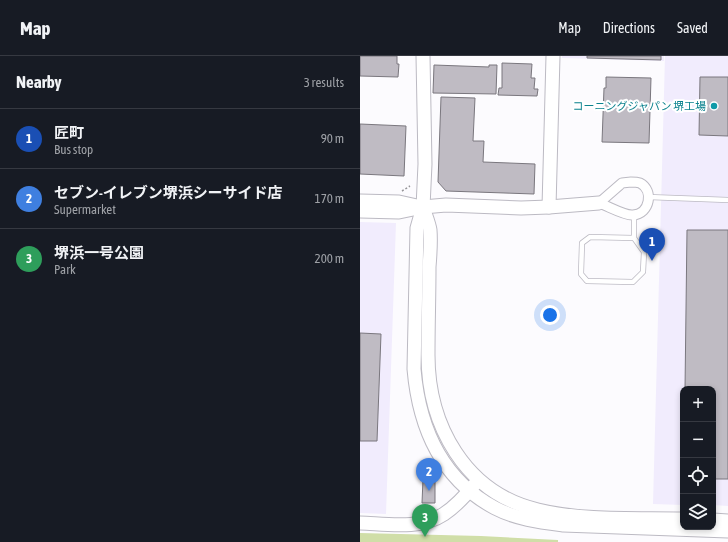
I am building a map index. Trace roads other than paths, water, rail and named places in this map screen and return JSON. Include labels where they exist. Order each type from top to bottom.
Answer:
[{"type":"street","points":[[423,56],[425,164],[423,207],[417,228],[414,369],[416,388],[424,421],[434,447],[461,483],[495,508],[517,516],[540,522],[590,527],[728,531]]},
{"type":"street","points":[[549,207],[553,56]]},
{"type":"street","points":[[360,211],[399,212],[423,207],[446,205],[521,208],[599,203],[625,215],[634,216],[643,212],[648,205],[648,198],[646,189],[640,183],[631,182],[622,183],[599,203]]},
{"type":"street","points":[[360,201],[399,202],[423,207]]},
{"type":"street","points":[[423,207],[430,229],[428,357],[430,380],[434,404],[440,425],[451,446],[464,465],[479,480],[496,493],[537,510],[581,516],[680,519]]},
{"type":"street","points":[[360,523],[406,524],[426,522],[443,514],[479,480]]},
{"type":"street","points":[[716,520],[728,521]]},
{"type":"lane","points":[[648,198],[728,200]]},
{"type":"lane","points":[[634,216],[634,238],[644,252],[643,272],[633,282],[587,281],[581,274],[582,243],[590,237],[634,238]]},
{"type":"place","name":"コーニングジャパン 堺工場","points":[[714,106]]},
{"type":"place","name":"匠町","points":[[652,261]]},
{"type":"place","name":"セブン-イレブン堺浜シーサイド店","points":[[429,491]]},
{"type":"place","name":"堺浜一号公園","points":[[425,537]]}]
